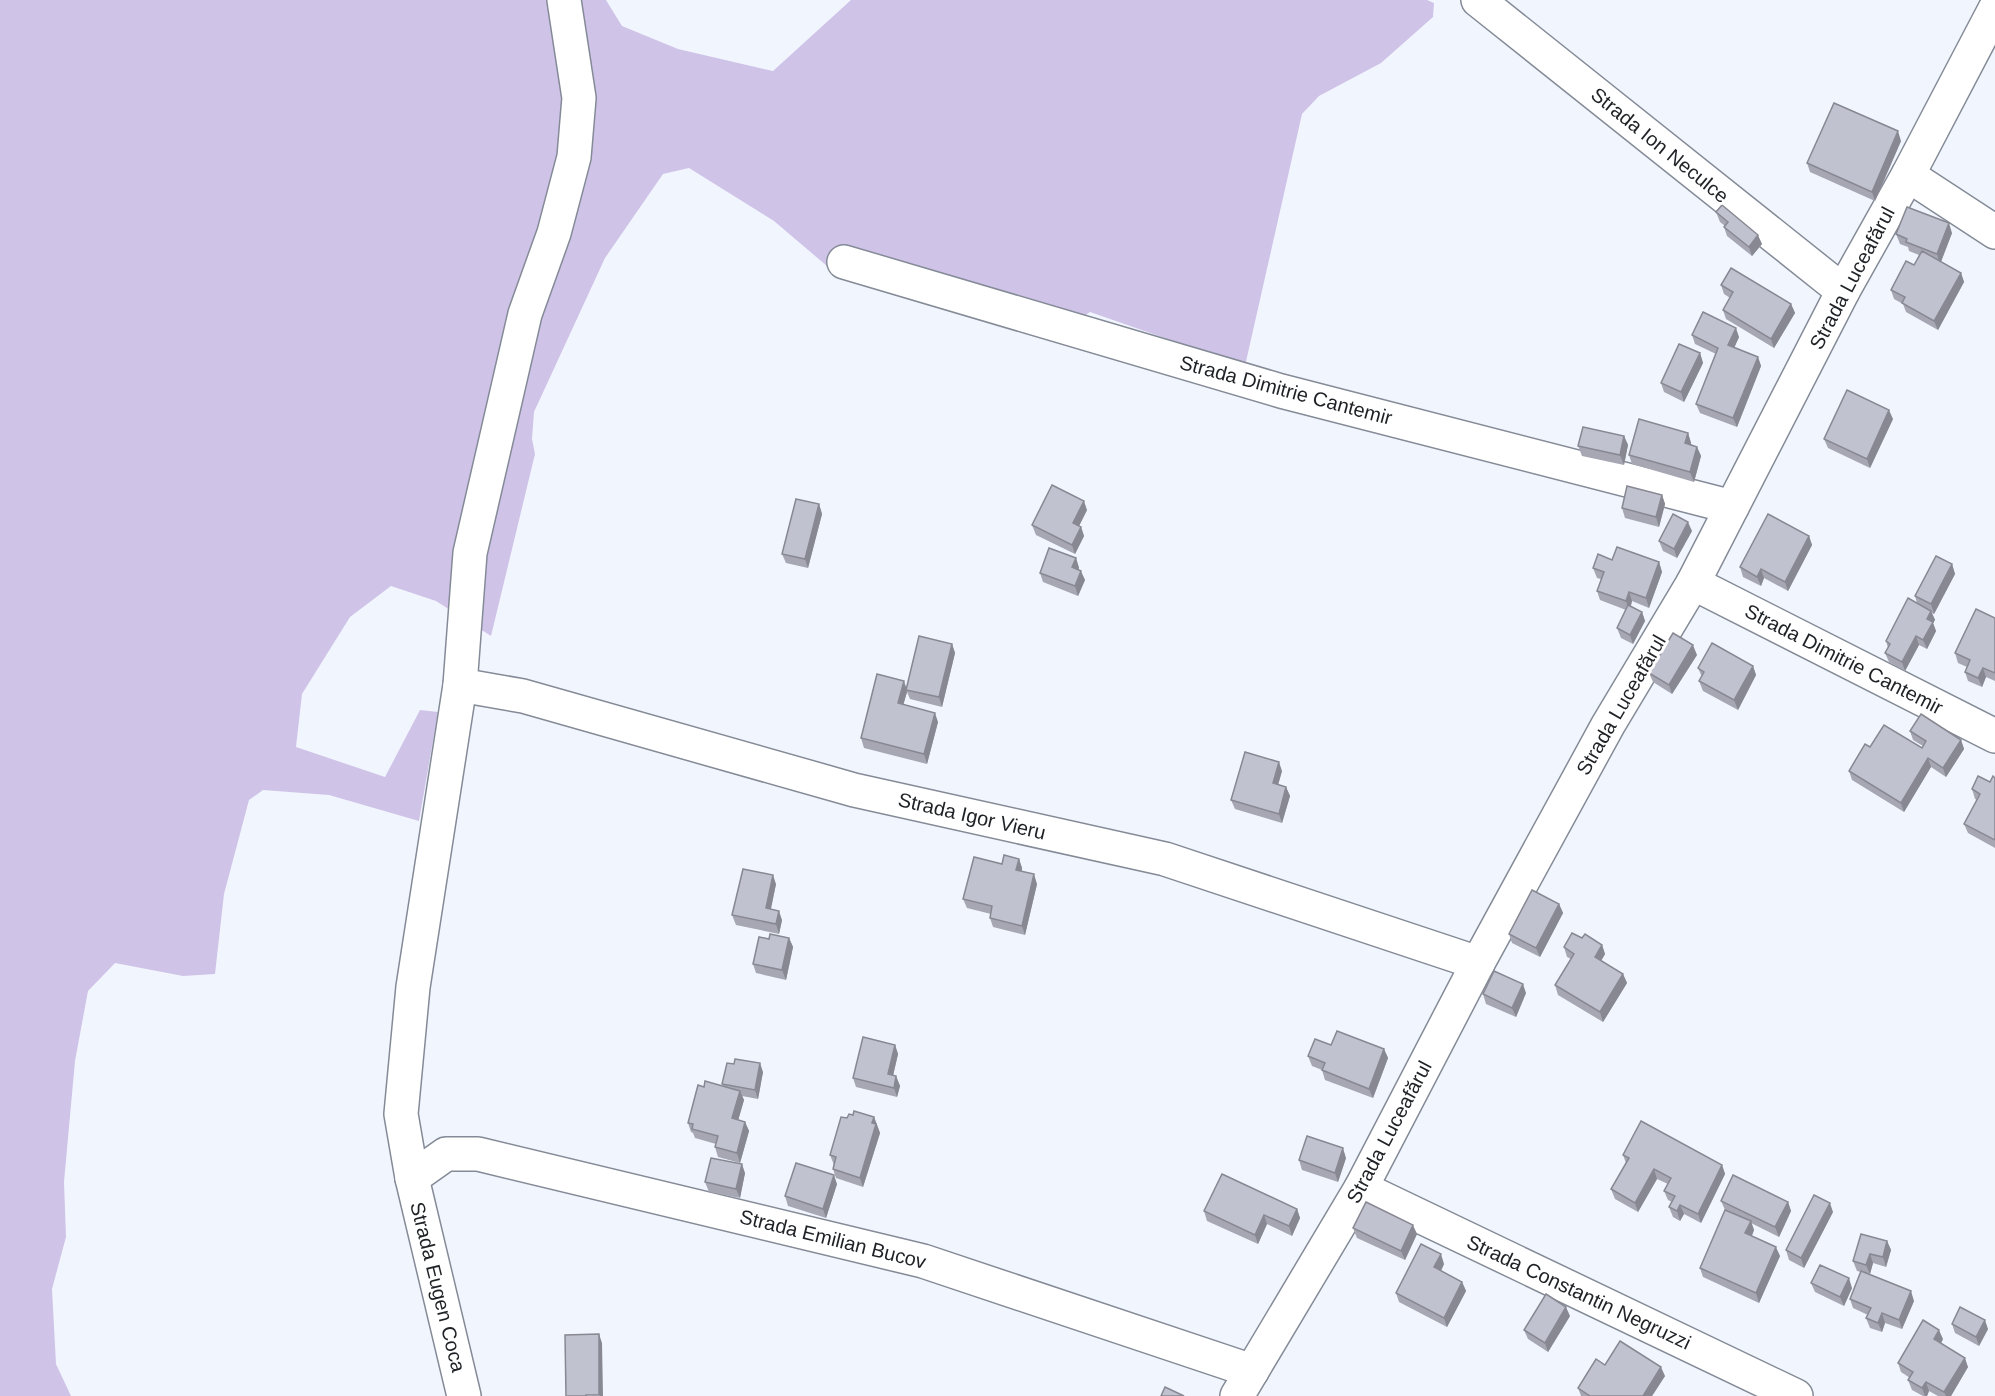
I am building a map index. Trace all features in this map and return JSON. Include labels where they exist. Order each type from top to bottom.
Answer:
[{"type":"street","name":"Strada Eugen Coca","points":[[464,1396],[412,1178],[401,1114],[413,987],[460,685],[470,553],[525,314],[554,233],[573,157],[579,98],[564,0]]},
{"type":"street","name":"Strada Ion Neculce","points":[[1478,0],[1843,291]]},
{"type":"street","name":"Strada Luceafărul","points":[[1245,1384],[1361,1188],[1478,963],[1608,725],[1693,583],[1843,291],[1908,175],[1995,9]]},
{"type":"street","points":[[1908,175],[1995,232]]},
{"type":"street","name":"Strada Dimitrie Cantemir","points":[[844,262],[1281,391],[1732,507]]},
{"type":"street","name":"Strada Dimitrie Cantemir","points":[[1693,583],[1995,736]]},
{"type":"street","name":"Strada Igor Vieru","points":[[460,685],[523,696],[854,790],[1165,859],[1478,963]]},
{"type":"street","name":"Strada Emilian Bucov","points":[[412,1178],[446,1154],[478,1154],[923,1261],[1245,1384]]},
{"type":"street","name":"Strada Constantin Negruzzi","points":[[1361,1188],[1797,1396]]},
{"type":"shaded area","points":[[0,0],[606,0],[622,26],[678,49],[773,71],[851,0],[1427,0],[1434,3],[1433,17],[1381,63],[1319,96],[1302,114],[1245,366],[1090,312],[1057,335],[834,272],[774,221],[689,168],[663,174],[605,258],[534,412],[532,439],[535,454],[491,636],[436,601],[391,586],[350,617],[302,694],[296,747],[385,777],[420,710],[438,712],[419,821],[329,795],[263,790],[249,800],[224,894],[215,974],[183,976],[115,963],[88,991],[75,1061],[64,1182],[66,1237],[52,1289],[56,1364],[71,1396],[0,1396]]},
{"type":"building","points":[[1834,103],[1898,131],[1872,192],[1807,163]]},
{"type":"building","points":[[1722,205],[1758,235],[1749,247],[1724,227],[1728,222],[1716,212]]},
{"type":"building","points":[[1907,207],[1949,223],[1937,254],[1906,242],[1907,239],[1896,234]]},
{"type":"building","points":[[1922,251],[1961,273],[1934,321],[1902,303],[1905,297],[1891,290],[1906,261],[1914,265]]},
{"type":"building","points":[[1731,268],[1791,304],[1771,339],[1723,310],[1733,292],[1721,285]]},
{"type":"building","points":[[1703,312],[1736,328],[1728,345],[1758,357],[1733,418],[1696,404],[1718,348],[1692,335]]},
{"type":"building","points":[[1679,344],[1700,353],[1681,392],[1661,383]]},
{"type":"building","points":[[1847,390],[1889,410],[1867,459],[1824,439]]},
{"type":"building","points":[[1639,419],[1688,433],[1685,443],[1697,447],[1690,472],[1629,455]]},
{"type":"building","points":[[1583,427],[1624,436],[1620,455],[1578,446]]},
{"type":"building","points":[[1052,485],[1084,501],[1073,523],[1081,527],[1072,545],[1032,525]]},
{"type":"building","points":[[1627,486],[1662,495],[1656,517],[1622,508]]},
{"type":"building","points":[[796,499],[819,504],[805,559],[782,554]]},
{"type":"building","points":[[1673,514],[1688,522],[1674,549],[1659,541]]},
{"type":"building","points":[[1768,514],[1809,536],[1785,582],[1761,569],[1757,577],[1740,567]]},
{"type":"building","points":[[1617,547],[1659,562],[1646,598],[1629,592],[1626,601],[1597,591],[1604,572],[1593,568],[1598,554],[1612,560]]},
{"type":"building","points":[[1049,548],[1076,558],[1072,567],[1081,571],[1075,586],[1040,573]]},
{"type":"building","points":[[1936,556],[1952,564],[1931,604],[1915,596]]},
{"type":"building","points":[[1908,598],[1931,611],[1927,619],[1933,622],[1923,640],[1916,636],[1902,662],[1885,653],[1890,644],[1886,641]]},
{"type":"building","points":[[1628,605],[1642,612],[1630,635],[1617,628]]},
{"type":"building","points":[[1976,609],[1995,618],[1995,673],[1983,668],[1978,678],[1965,672],[1970,660],[1955,653]]},
{"type":"building","points":[[1673,633],[1693,645],[1669,685],[1649,673]]},
{"type":"building","points":[[919,636],[952,644],[939,697],[906,690]]},
{"type":"building","points":[[1712,643],[1753,666],[1734,700],[1699,681],[1704,672],[1698,668]]},
{"type":"building","points":[[877,674],[904,681],[898,703],[935,713],[924,754],[861,738]]},
{"type":"building","points":[[1921,714],[1961,740],[1943,768],[1928,758],[1901,803],[1849,771],[1865,744],[1870,747],[1884,725],[1922,748],[1926,741],[1910,731]]},
{"type":"building","points":[[1245,752],[1279,762],[1273,783],[1286,787],[1279,814],[1231,800]]},
{"type":"building","points":[[1978,776],[1990,782],[1993,776],[1995,778],[1995,840],[1964,824],[1980,794],[1972,789]]},
{"type":"building","points":[[1004,855],[1019,859],[1016,870],[1034,874],[1022,926],[990,918],[992,906],[963,899],[974,857],[1002,864]]},
{"type":"building","points":[[743,869],[773,875],[766,908],[779,911],[776,924],[732,915]]},
{"type":"building","points":[[1532,890],[1559,904],[1536,948],[1509,934]]},
{"type":"building","points":[[1572,933],[1582,938],[1585,934],[1602,945],[1595,957],[1623,974],[1600,1012],[1555,985],[1574,954],[1564,947]]},
{"type":"building","points":[[770,934],[789,938],[782,970],[753,964],[759,937],[769,939]]},
{"type":"building","points":[[1494,971],[1523,984],[1512,1008],[1483,994]]},
{"type":"building","points":[[1337,1031],[1384,1049],[1369,1089],[1322,1070],[1325,1063],[1308,1056],[1315,1039],[1331,1045]]},
{"type":"building","points":[[863,1037],[895,1045],[888,1074],[896,1076],[894,1088],[853,1078]]},
{"type":"building","points":[[735,1059],[760,1063],[755,1090],[722,1084],[727,1063],[734,1064]]},
{"type":"building","points":[[705,1081],[740,1091],[732,1118],[745,1122],[737,1153],[715,1147],[718,1136],[692,1129],[693,1124],[688,1123],[698,1085],[704,1087]]},
{"type":"building","points":[[854,1111],[874,1117],[872,1123],[876,1124],[860,1178],[833,1169],[836,1157],[830,1155],[841,1117],[847,1118],[849,1114],[853,1115]]},
{"type":"building","points":[[1641,1121],[1722,1165],[1698,1214],[1680,1205],[1677,1211],[1669,1207],[1675,1196],[1664,1191],[1671,1178],[1654,1169],[1635,1203],[1611,1189],[1629,1158],[1623,1155]]},
{"type":"building","points":[[1307,1136],[1343,1148],[1335,1173],[1299,1160]]},
{"type":"building","points":[[711,1158],[742,1164],[736,1189],[705,1182]]},
{"type":"building","points":[[796,1163],[834,1175],[823,1209],[785,1196]]},
{"type":"building","points":[[1222,1174],[1297,1209],[1289,1226],[1264,1215],[1255,1235],[1204,1211]]},
{"type":"building","points":[[1733,1175],[1788,1202],[1775,1227],[1721,1201]]},
{"type":"building","points":[[1814,1195],[1830,1203],[1801,1258],[1786,1250]]},
{"type":"building","points":[[1366,1202],[1413,1225],[1401,1251],[1353,1228]]},
{"type":"building","points":[[1725,1210],[1751,1221],[1745,1233],[1776,1247],[1756,1293],[1700,1268]]},
{"type":"building","points":[[1861,1234],[1887,1241],[1883,1257],[1870,1254],[1866,1265],[1853,1261]]},
{"type":"building","points":[[1421,1244],[1441,1254],[1434,1267],[1462,1282],[1444,1318],[1396,1293]]},
{"type":"building","points":[[1820,1265],[1849,1278],[1840,1297],[1811,1283]]},
{"type":"building","points":[[1861,1271],[1911,1291],[1899,1320],[1882,1313],[1878,1323],[1866,1318],[1871,1308],[1850,1299]]},
{"type":"building","points":[[1546,1294],[1566,1307],[1545,1343],[1524,1330]]},
{"type":"building","points":[[1960,1307],[1985,1320],[1976,1337],[1952,1324]]},
{"type":"building","points":[[1923,1320],[1939,1330],[1934,1339],[1965,1358],[1944,1392],[1926,1382],[1922,1388],[1908,1380],[1913,1372],[1898,1363]]},
{"type":"building","points":[[599,1334],[599,1395],[566,1396],[565,1335]]},
{"type":"building","points":[[1620,1341],[1661,1367],[1643,1396],[1590,1396],[1578,1388],[1596,1359],[1605,1365]]},
{"type":"building","points":[[1165,1387],[1184,1396],[1161,1396]]}]
